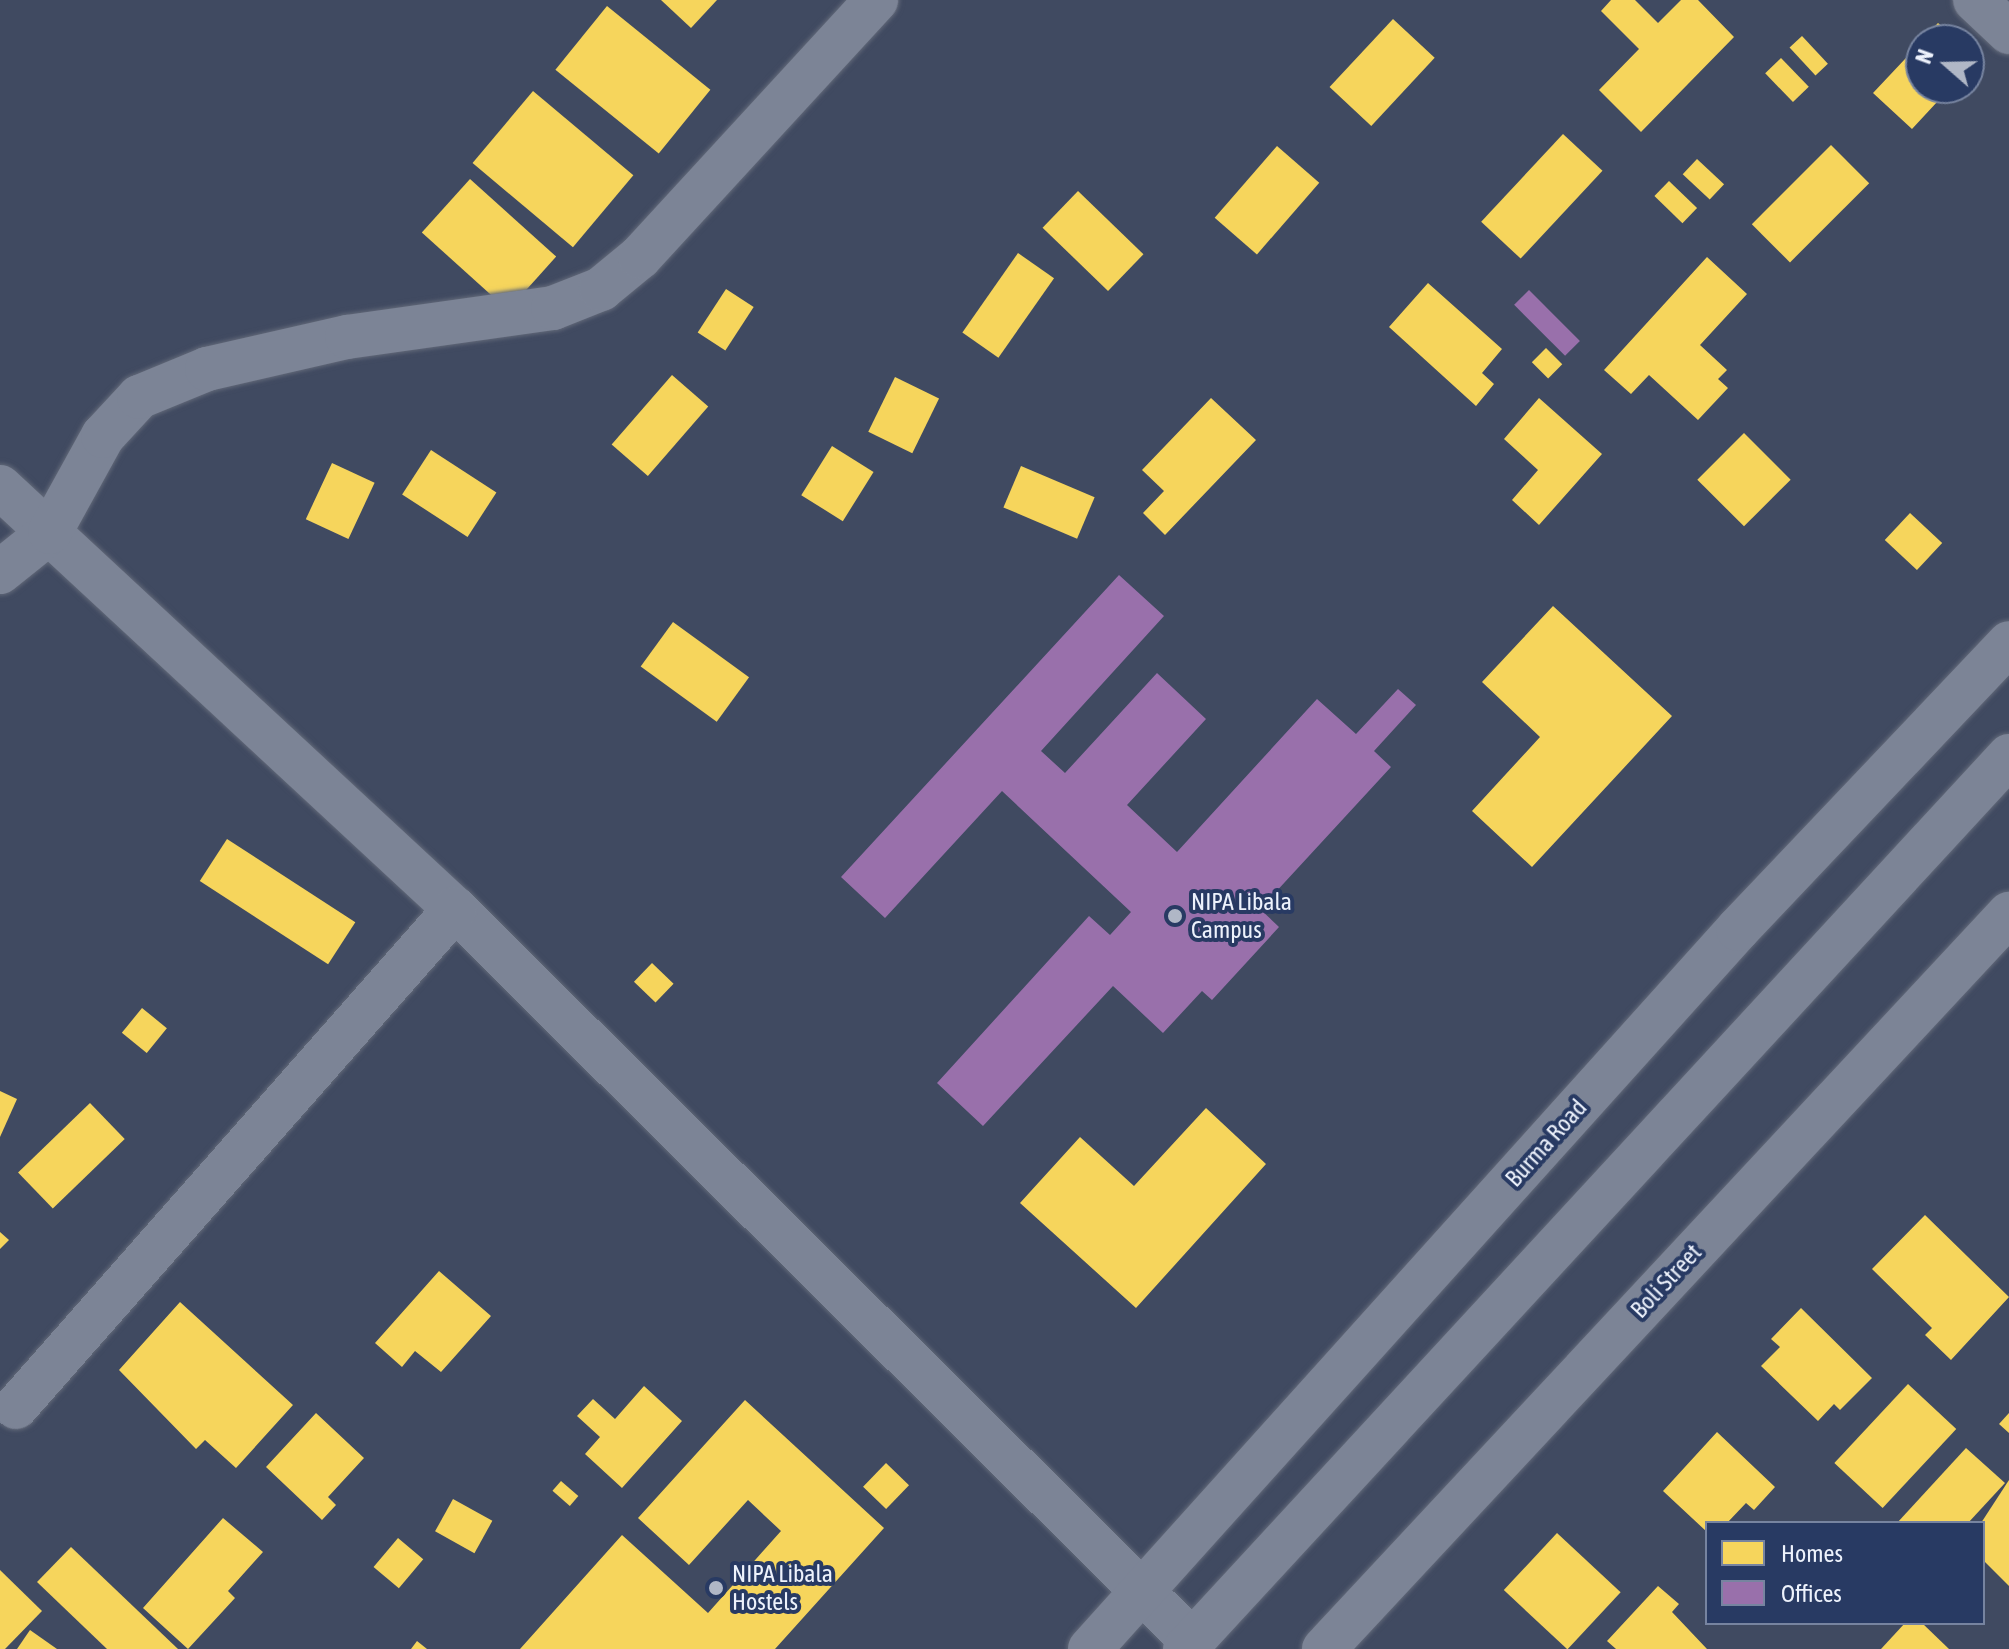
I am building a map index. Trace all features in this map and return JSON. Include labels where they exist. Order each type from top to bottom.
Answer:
[{"type":"street","points":[[0,572],[50,532],[103,436],[139,397],[254,358],[347,337],[553,308],[601,289],[640,257],[876,0]]},
{"type":"street","points":[[1975,0],[2009,32]]},
{"type":"street","points":[[0,487],[455,909],[1188,1645],[2009,756]]},
{"type":"street","name":"Burma Road","points":[[1090,1649],[1728,941],[2009,643]]},
{"type":"street","points":[[16,1407],[455,909]]},
{"type":"street","name":"Boli Street","points":[[1324,1649],[2009,914]]},
{"type":"building: Homes","points":[[661,0],[717,0],[691,28]]},
{"type":"building: Homes","points":[[1611,0],[1635,0],[1658,23],[1681,0],[1698,0],[1734,37],[1641,132],[1599,90],[1639,49],[1601,11]]},
{"type":"building: Homes","points":[[607,6],[710,90],[659,153],[555,70]]},
{"type":"building: Homes","points":[[1393,19],[1435,58],[1371,126],[1330,87]]},
{"type":"building: Homes","points":[[1802,36],[1828,64],[1815,75],[1790,48]]},
{"type":"building: Homes","points":[[1781,58],[1809,87],[1793,102],[1765,73]]},
{"type":"building: Homes","points":[[1905,59],[1905,104],[1935,104],[1912,129],[1873,93]]},
{"type":"building: Homes","points":[[533,91],[633,175],[573,247],[473,163]]},
{"type":"building: Homes","points":[[1563,134],[1602,171],[1521,259],[1481,222]]},
{"type":"building: Homes","points":[[1831,145],[1869,183],[1790,262],[1752,224]]},
{"type":"building: Homes","points":[[1277,146],[1319,183],[1257,254],[1215,218]]},
{"type":"building: Homes","points":[[1697,159],[1724,184],[1710,200],[1683,174]]},
{"type":"building: Homes","points":[[470,179],[556,257],[508,310],[422,233]]},
{"type":"building: Homes","points":[[1669,181],[1697,208],[1682,223],[1654,196]]},
{"type":"building: Homes","points":[[1078,191],[1143,254],[1108,291],[1043,228]]},
{"type":"building: Homes","points":[[1018,253],[1054,278],[998,358],[962,332]]},
{"type":"building: Homes","points":[[1707,257],[1747,294],[1700,345],[1727,370],[1718,379],[1728,388],[1698,420],[1649,375],[1631,394],[1604,370]]},
{"type":"building: Homes","points":[[1428,283],[1502,349],[1482,373],[1494,384],[1476,406],[1389,327]]},
{"type":"building: Homes","points":[[726,289],[754,307],[725,351],[698,333]]},
{"type":"building: Homes","points":[[1546,348],[1562,364],[1548,378],[1532,362]]},
{"type":"building: Homes","points":[[672,375],[708,406],[648,476],[612,444]]},
{"type":"building: Homes","points":[[895,377],[939,398],[912,453],[868,432]]},
{"type":"building: Homes","points":[[1211,398],[1256,440],[1165,535],[1143,513],[1164,491],[1142,470]]},
{"type":"building: Homes","points":[[1539,398],[1602,454],[1539,525],[1512,500],[1538,470],[1504,439]]},
{"type":"building: Homes","points":[[1744,433],[1791,480],[1744,526],[1697,480]]},
{"type":"building: Homes","points":[[832,446],[874,472],[843,521],[801,495]]},
{"type":"building: Homes","points":[[431,450],[496,492],[468,537],[402,494]]},
{"type":"building: Homes","points":[[332,463],[375,483],[348,539],[306,519]]},
{"type":"building: Homes","points":[[1021,466],[1095,497],[1077,539],[1003,507]]},
{"type":"building: Homes","points":[[1910,513],[1942,543],[1917,570],[1885,540]]},
{"type":"building: Homes","points":[[1553,606],[1672,716],[1532,867],[1472,811],[1540,737],[1482,682]]},
{"type":"building: Homes","points":[[673,622],[749,677],[717,722],[641,666]]},
{"type":"building: Homes","points":[[227,839],[355,922],[328,964],[200,881]]},
{"type":"building: Homes","points":[[652,963],[674,984],[656,1003],[634,982]]},
{"type":"building: Homes","points":[[142,1008],[167,1028],[147,1053],[122,1033]]},
{"type":"building: Homes","points":[[0,1091],[17,1099],[0,1137]]},
{"type":"building: Homes","points":[[90,1103],[125,1139],[53,1208],[18,1172]]},
{"type":"building: Homes","points":[[1206,1108],[1266,1164],[1136,1308],[1020,1203],[1080,1137],[1134,1186]]},
{"type":"building: Homes","points":[[1925,1215],[2009,1297],[1951,1360],[1925,1335],[1932,1328],[1872,1269]]},
{"type":"building: Homes","points":[[0,1232],[9,1240],[0,1249]]},
{"type":"building: Homes","points":[[439,1271],[491,1316],[441,1372],[415,1351],[402,1367],[375,1343]]},
{"type":"building: Homes","points":[[180,1302],[293,1405],[236,1468],[205,1440],[196,1449],[119,1370]]},
{"type":"building: Homes","points":[[1801,1308],[1872,1378],[1840,1410],[1834,1404],[1818,1421],[1761,1366],[1780,1347],[1771,1339]]},
{"type":"building: Homes","points":[[1908,1384],[1956,1429],[1883,1508],[1834,1463]]},
{"type":"building: Homes","points":[[644,1386],[682,1421],[622,1488],[585,1454],[600,1437],[577,1416],[593,1399],[615,1419]]},
{"type":"building: Homes","points":[[745,1400],[884,1528],[775,1649],[520,1649],[622,1535],[708,1613],[781,1531],[748,1500],[689,1565],[638,1518]]},
{"type":"building: Homes","points":[[316,1413],[364,1458],[328,1497],[336,1505],[322,1520],[266,1467]]},
{"type":"building: Homes","points":[[2009,1413],[2009,1433],[1999,1424]]},
{"type":"building: Homes","points":[[1717,1432],[1775,1487],[1754,1510],[1746,1503],[1729,1521],[1705,1521],[1705,1530],[1663,1491]]},
{"type":"building: Homes","points":[[1966,1448],[2005,1483],[1970,1521],[1899,1521]]},
{"type":"building: Homes","points":[[886,1463],[909,1485],[886,1509],[863,1487]]},
{"type":"building: Homes","points":[[2009,1480],[2009,1586],[1985,1562],[1985,1521],[1982,1521]]},
{"type":"building: Homes","points":[[561,1481],[578,1496],[570,1506],[552,1491]]},
{"type":"building: Homes","points":[[453,1499],[492,1521],[474,1553],[435,1531]]},
{"type":"building: Homes","points":[[223,1518],[263,1552],[228,1591],[235,1598],[188,1649],[143,1608]]},
{"type":"building: Homes","points":[[1557,1533],[1621,1592],[1567,1649],[1504,1590]]},
{"type":"building: Homes","points":[[398,1538],[423,1559],[399,1588],[374,1567]]},
{"type":"building: Homes","points":[[71,1547],[178,1649],[107,1649],[37,1582]]},
{"type":"building: Homes","points":[[0,1570],[42,1611],[5,1649],[0,1649]]},
{"type":"building: Homes","points":[[1658,1586],[1679,1604],[1672,1612],[1707,1649],[1616,1649],[1607,1641]]},
{"type":"building: Homes","points":[[1903,1625],[1924,1625],[1949,1649],[1881,1649]]},
{"type":"building: Homes","points":[[30,1630],[57,1649],[17,1649]]},
{"type":"building: Homes","points":[[417,1641],[427,1649],[411,1649]]},
{"type":"building: Offices","points":[[1529,290],[1580,341],[1565,356],[1514,305]]},
{"type":"building: Offices","points":[[1119,575],[1164,616],[1041,751],[1065,773],[1157,673],[1206,719],[1127,805],[1177,852],[1317,699],[1356,734],[1398,689],[1416,705],[1374,751],[1391,767],[1260,909],[1279,927],[1212,1000],[1202,991],[1163,1033],[1113,986],[983,1126],[937,1083],[1089,916],[1110,935],[1131,912],[1002,791],[885,918],[841,877]]},
{"type":"place","name":"NIPA Libala Campus","points":[[1175,916]]},
{"type":"place","name":"NIPA Libala Hostels","points":[[716,1588]]}]
